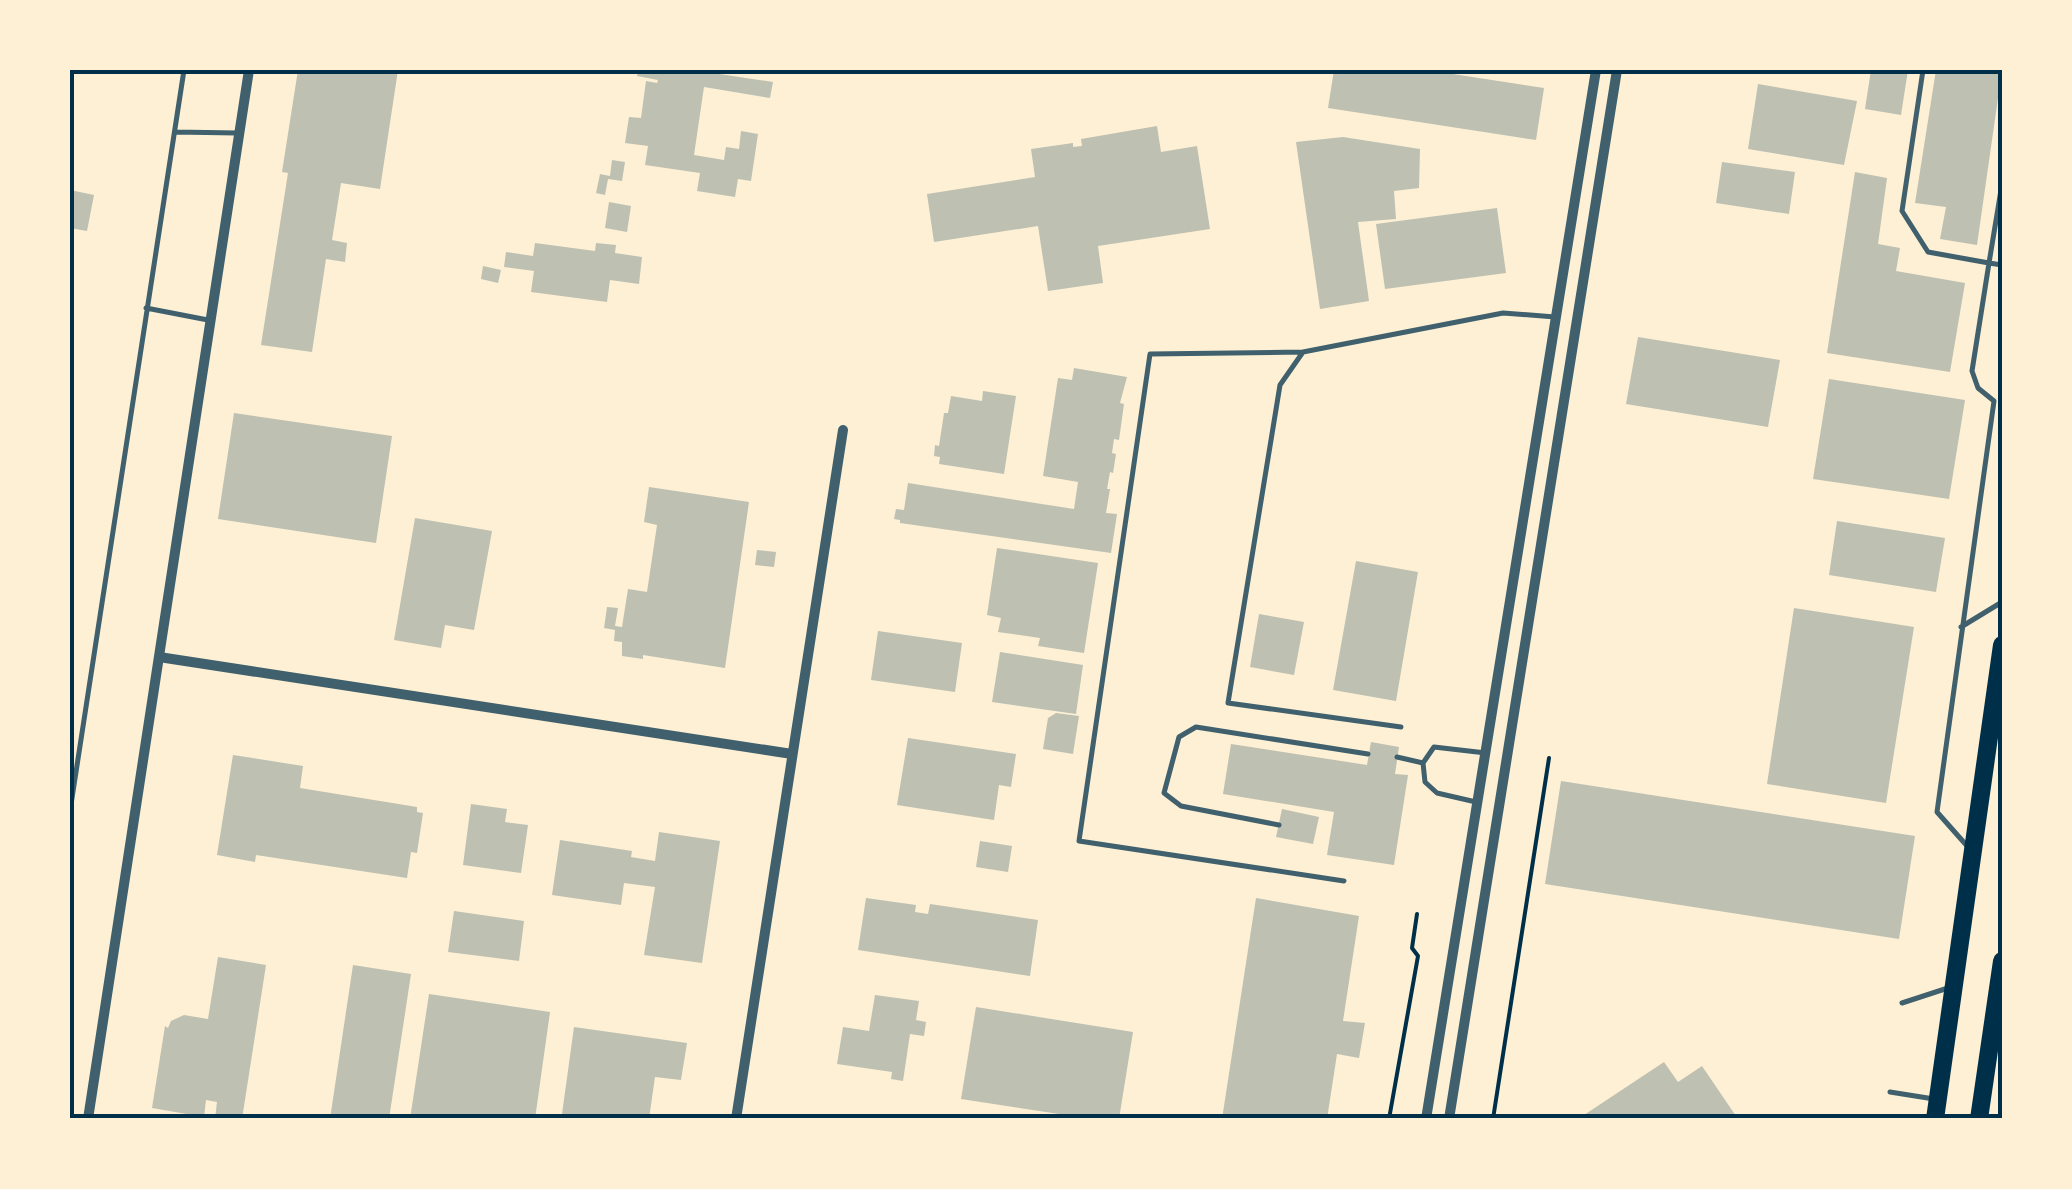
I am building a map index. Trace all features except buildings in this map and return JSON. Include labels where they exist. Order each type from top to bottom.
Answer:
[{"type":"highway","points":[[1934,1119],[2002,644]]},
{"type":"highway","points":[[1980,1119],[2002,961]]},
{"type":"street","points":[[88,1119],[249,70]]},
{"type":"street","points":[[1426,1119],[1596,70]]},
{"type":"street","points":[[1448,1119],[1617,70]]},
{"type":"street","points":[[736,1119],[844,430]]},
{"type":"street","points":[[159,657],[792,754]]},
{"type":"lane","points":[[70,810],[184,70]]},
{"type":"lane","points":[[1922,70],[1902,210],[1928,252],[2002,265]]},
{"type":"lane","points":[[175,132],[239,134]]},
{"type":"lane","points":[[1994,401],[1978,388],[1972,371],[2002,184]]},
{"type":"lane","points":[[146,308],[211,321]]},
{"type":"lane","points":[[1344,881],[1078,841],[1150,354],[1303,352],[1503,313],[1555,317]]},
{"type":"lane","points":[[1303,352],[1280,386],[1228,703],[1401,727]]},
{"type":"lane","points":[[1994,401],[2002,399]]},
{"type":"lane","points":[[1972,852],[1938,812],[1994,401]]},
{"type":"lane","points":[[1961,627],[2002,602]]},
{"type":"lane","points":[[1279,825],[1181,806],[1164,792],[1179,736],[1196,727],[1368,754]]},
{"type":"lane","points":[[1477,802],[1437,793],[1426,782],[1424,763],[1434,747],[1486,753]]},
{"type":"lane","points":[[1397,758],[1424,763]]},
{"type":"lane","points":[[1902,1004],[1954,986]]},
{"type":"lane","points":[[1890,1092],[1937,1099]]},
{"type":"path","points":[[1492,1116],[1549,758]]},
{"type":"path","points":[[1389,1119],[1418,956],[1412,948],[1417,914]]}]
